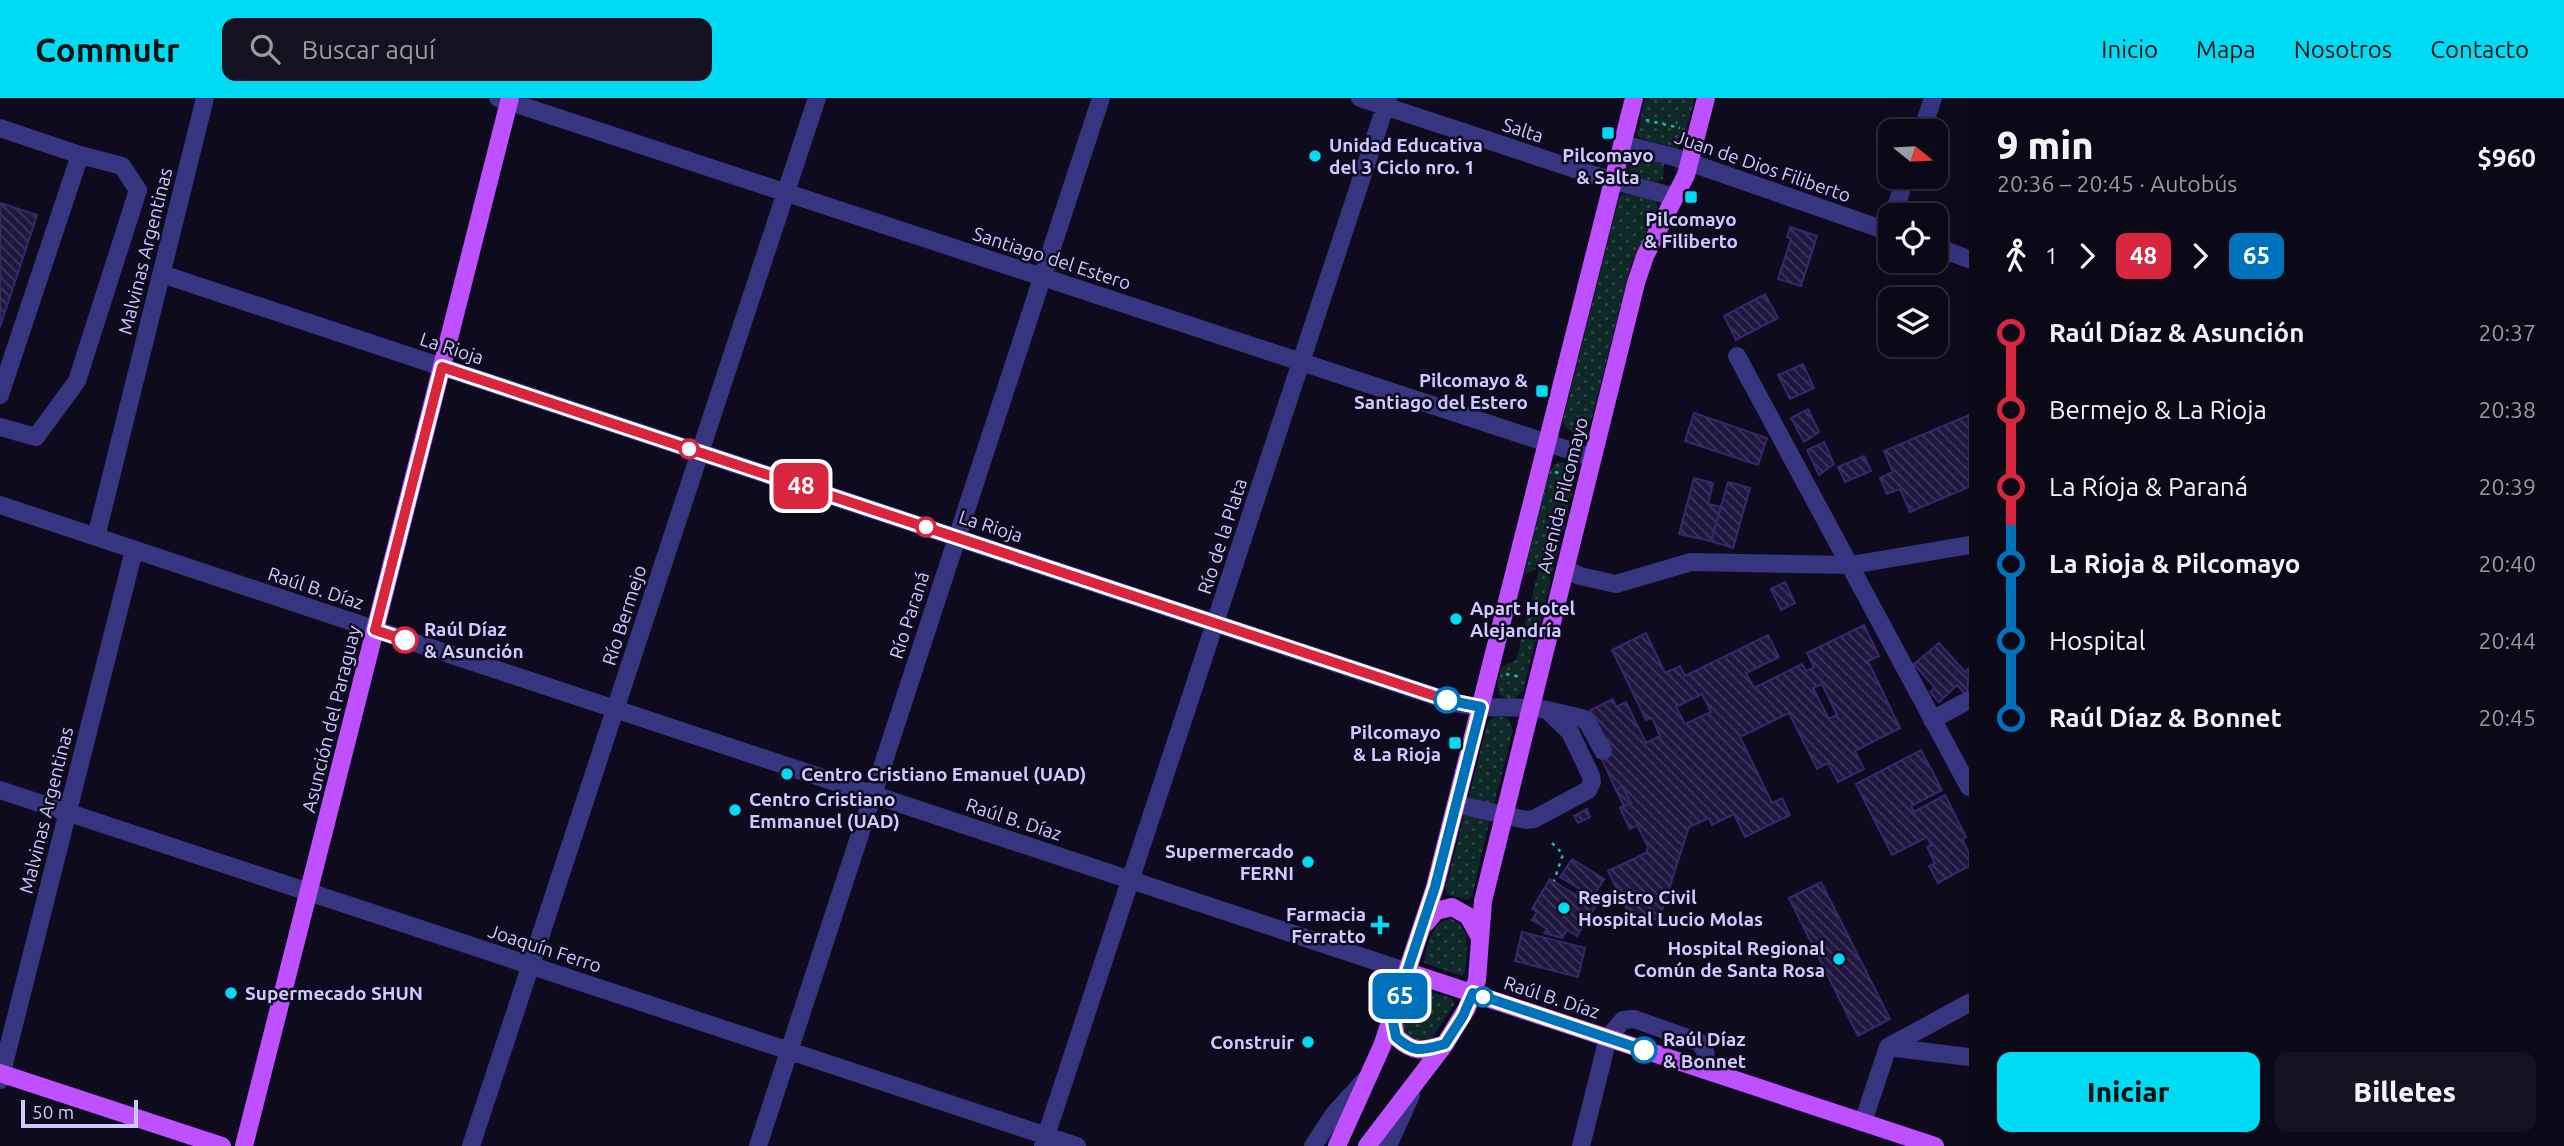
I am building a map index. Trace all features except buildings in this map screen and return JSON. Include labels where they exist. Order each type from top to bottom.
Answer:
[{"type":"main road","name":"Avenida Pilcomayo","points":[[1337,1146],[1369,1076],[1423,928],[1634,98]]},
{"type":"main road","name":"Avenida Pilcomayo","points":[[1367,1146],[1445,1044],[1463,1016],[1473,993],[1483,901],[1504,816],[1538,709],[1565,569],[1642,265],[1689,163],[1706,98]]},
{"type":"main road","name":"Asunción del Paraguay","points":[[244,1146],[442,367],[506,99]]},
{"type":"main road","points":[[1423,928],[1436,911],[1452,907],[1468,916],[1478,938]]},
{"type":"main road","name":"Raúl B. Díaz","points":[[1408,972],[1933,1146]]},
{"type":"main road","points":[[1392,1017],[1396,1037],[1407,1046],[1420,1051],[1445,1044]]},
{"type":"main road","points":[[1,1075],[222,1146]]},
{"type":"street","name":"Malvinas Argentinas","points":[[96,537],[205,98]]},
{"type":"street","name":"Río Bermejo","points":[[471,1146],[817,98]]},
{"type":"street","name":"Río Paraná","points":[[758,1146],[1101,98]]},
{"type":"street","name":"Salta","points":[[1360,98],[1387,102],[1613,181],[1675,197]]},
{"type":"street","points":[[1926,119],[1933,98]]},
{"type":"street","name":"Santiago del Estero","points":[[506,99],[1593,458]]},
{"type":"street","name":"Río de la Plata","points":[[1044,1141],[1387,102]]},
{"type":"street","points":[[0,128],[122,166],[138,190],[77,381],[36,437],[0,427]]},
{"type":"street","name":"Juan de Dios Filiberto","points":[[1622,144],[1878,221]]},
{"type":"street","points":[[0,395],[80,155]]},
{"type":"street","points":[[1948,251],[1969,259]]},
{"type":"street","name":"La Rioja","points":[[162,274],[1455,703],[1481,707],[1538,709],[1585,720],[1603,751]]},
{"type":"street","points":[[1737,356],[1969,787]]},
{"type":"street","name":"Raúl B. Díaz","points":[[0,505],[1408,972]]},
{"type":"street","points":[[1565,569],[1580,576],[1616,584],[1691,562],[1850,565],[1969,545]]},
{"type":"street","name":"Malvinas Argentinas","points":[[1,1075],[134,550]]},
{"type":"street","points":[[1932,720],[1969,700]]},
{"type":"street","points":[[1456,804],[1504,816],[1534,819],[1583,794],[1591,785],[1590,773],[1572,735],[1538,709]]},
{"type":"street","name":"Joaquín Ferro","points":[[0,790],[789,1051],[1044,1141],[1077,1146]]},
{"type":"street","points":[[1863,1122],[1888,1047],[1969,1003]]},
{"type":"street","points":[[1581,1146],[1608,1038],[1623,1020],[1634,1019],[1699,1042],[1705,1050],[1706,1070]]},
{"type":"street","points":[[1888,1047],[1969,1057]]},
{"type":"street","points":[[1312,1146],[1334,1114],[1369,1076]]},
{"type":"street","points":[[1388,1146],[1417,1081]]},
{"type":"path","points":[[1640,118],[1687,130]]},
{"type":"path","points":[[1550,470],[1576,478]]},
{"type":"path","points":[[1500,672],[1525,679]]},
{"type":"path","points":[[1552,843],[1563,854],[1554,881]]},
{"type":"green space","points":[[1645,98],[1695,98],[1681,147],[1637,136]]},
{"type":"green space","points":[[1635,156],[1664,164],[1663,179],[1656,182],[1629,175],[1630,159]]},
{"type":"green space","points":[[1625,192],[1656,201],[1658,207],[1631,265],[1590,425],[1584,432],[1574,434],[1565,427],[1563,420],[1619,197]]},
{"type":"green space","points":[[1561,462],[1573,466],[1576,477],[1523,691],[1513,700],[1506,699],[1498,689],[1501,667],[1516,660],[1539,568],[1524,575],[1549,472],[1555,464]]},
{"type":"green space","points":[[1494,716],[1508,718],[1513,730],[1494,805],[1468,799],[1487,724]]},
{"type":"green space","points":[[1464,814],[1490,819],[1472,896],[1468,900],[1449,895],[1445,891]]},
{"type":"green space","points":[[1450,919],[1462,927],[1465,934],[1465,973],[1462,976],[1424,963],[1434,930]]},
{"type":"green space","points":[[1414,989],[1451,998],[1455,1003],[1432,1038],[1421,1043],[1405,1036],[1403,1023]]},
{"type":"bus line","name":"48","points":[[405,640],[375,630],[442,367],[1447,700]]},
{"type":"bus line","name":"65","points":[[1447,700],[1481,707],[1435,887],[1392,1017],[1396,1037],[1407,1046],[1420,1051],[1445,1044],[1463,1016],[1473,993],[1644,1050]]},
{"type":"place","name":"Pilcomayo & Salta","points":[[1608,133]]},
{"type":"place","name":"Unidad Educativa del 3 Ciclo nro. 1","points":[[1315,156]]},
{"type":"place","name":"Pilcomayo & Filiberto","points":[[1691,197]]},
{"type":"place","name":"Pilcomayo & Santiago del Estero","points":[[1542,391]]},
{"type":"place","name":"Apart Hotel Alejandría","points":[[1456,619]]},
{"type":"place","name":"Raúl Díaz & Asunción","points":[[405,640]]},
{"type":"place","name":"Pilcomayo & La Rioja","points":[[1455,743]]},
{"type":"place","name":"Centro Cristiano Emanuel (UAD)","points":[[787,774]]},
{"type":"place","name":"Centro Cristiano Emmanuel (UAD)","points":[[735,810]]},
{"type":"place","name":"Supermercado FERNI","points":[[1308,862]]},
{"type":"place","name":"Registro Civil Hospital Lucio Molas","points":[[1564,908]]},
{"type":"place","name":"Farmacia Ferratto","points":[[1380,925]]},
{"type":"place","name":"Hospital Regional Común de Santa Rosa","points":[[1839,959]]},
{"type":"place","name":"Supermecado SHUN","points":[[231,993]]},
{"type":"place","name":"Construir","points":[[1308,1042]]},
{"type":"place","name":"Raúl Díaz & Bonnet","points":[[1644,1050]]}]
